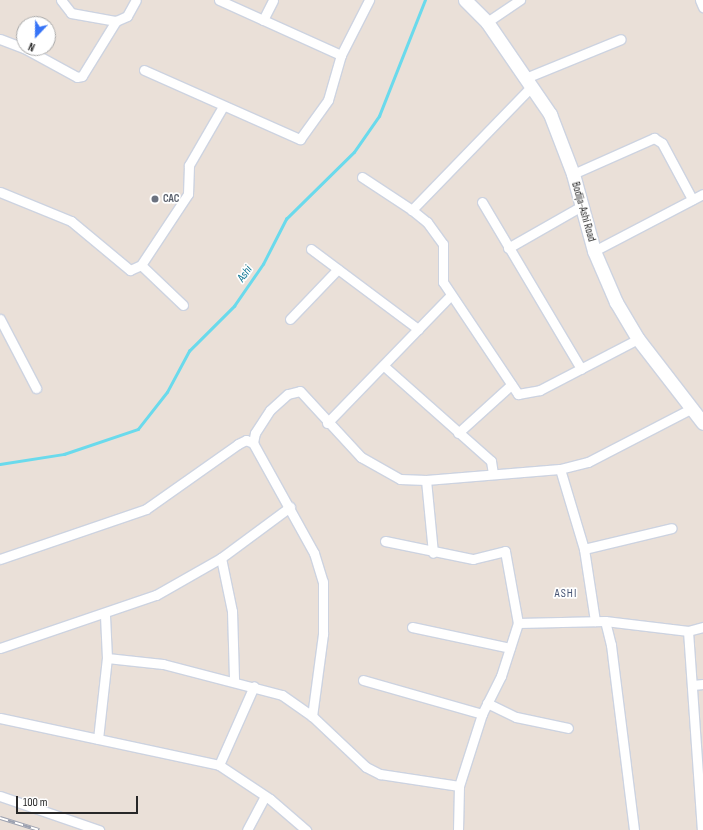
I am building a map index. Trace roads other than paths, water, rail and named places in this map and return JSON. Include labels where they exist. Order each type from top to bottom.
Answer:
[{"type":"street","points":[[62,0],[71,13],[116,21]]},
{"type":"street","points":[[39,56],[77,77],[82,76],[116,21],[127,16],[136,0]]},
{"type":"street","points":[[219,0],[341,55]]},
{"type":"street","points":[[263,20],[273,0]]},
{"type":"street","points":[[144,70],[222,108],[300,139],[328,100],[341,55],[370,0]]},
{"type":"street","name":"Bodija-Ashi Road","points":[[465,0],[487,22],[530,82],[550,114],[573,174],[580,207],[594,251],[616,302],[638,339],[699,415]]},
{"type":"street","points":[[487,22],[520,0]]},
{"type":"street","points":[[700,0],[703,7]]},
{"type":"street","points":[[0,39],[16,45]]},
{"type":"street","points":[[412,210],[530,82],[621,39]]},
{"type":"street","points":[[0,192],[71,221],[130,270],[142,265],[188,194],[189,165],[222,108]]},
{"type":"street","points":[[573,174],[654,138],[662,143],[692,200]]},
{"type":"street","points":[[362,176],[412,210],[426,222],[443,244],[443,282],[510,385],[518,394],[530,394],[638,339]]},
{"type":"street","points":[[594,251],[703,194]]},
{"type":"street","points":[[482,202],[581,369]]},
{"type":"street","points":[[508,248],[580,207]]},
{"type":"street","points":[[311,248],[418,329]]},
{"type":"street","points":[[142,265],[183,305]]},
{"type":"street","points":[[290,319],[338,269]]},
{"type":"street","points":[[327,423],[384,366],[451,295]]},
{"type":"street","points":[[0,319],[36,388]]},
{"type":"street","points":[[384,366],[491,461],[493,474]]},
{"type":"street","points":[[458,433],[510,385]]},
{"type":"street","points":[[253,443],[265,416],[294,392],[305,394],[327,423],[361,457],[400,479],[426,480],[560,468],[606,454],[699,415]]},
{"type":"street","points":[[0,559],[146,509],[238,444],[246,440],[253,443],[290,507],[314,553],[323,582],[323,634],[312,716]]},
{"type":"street","points":[[560,468],[584,549],[595,621]]},
{"type":"street","points":[[426,480],[433,553]]},
{"type":"street","points":[[0,648],[104,615],[156,595],[221,558],[290,507]]},
{"type":"street","points":[[584,549],[672,528]]},
{"type":"street","points":[[385,541],[433,553],[473,559],[504,551],[518,623],[510,648],[482,714],[459,786],[458,830]]},
{"type":"street","points":[[221,558],[232,611],[234,680]]},
{"type":"street","points":[[98,739],[107,658],[104,615]]},
{"type":"street","points":[[518,623],[605,621],[688,631],[703,628]]},
{"type":"street","points":[[605,621],[611,645],[634,830]]},
{"type":"street","points":[[412,627],[510,648]]},
{"type":"street","points":[[688,631],[693,684],[702,830]]},
{"type":"street","points":[[107,658],[163,664],[234,680],[282,695],[312,716],[366,767],[387,775],[459,786]]},
{"type":"street","points":[[363,680],[482,714]]},
{"type":"street","points":[[693,684],[703,684]]},
{"type":"street","points":[[219,765],[254,686]]},
{"type":"street","points":[[487,703],[516,717],[568,728]]},
{"type":"street","points":[[0,718],[219,765],[265,796],[306,830]]},
{"type":"street","points":[[0,796],[99,830]]},
{"type":"street","points":[[247,830],[265,796]]},
{"type":"waterway","name":"Ashi","points":[[0,464],[64,454],[138,429],[167,392],[189,351],[234,306],[263,264],[286,219],[354,152],[379,116],[425,0]]},
{"type":"railway","points":[[0,818],[39,830]]},
{"type":"place","name":"CAC","points":[[155,199]]},
{"type":"district","name":"ASHI","points":[[566,594]]}]
